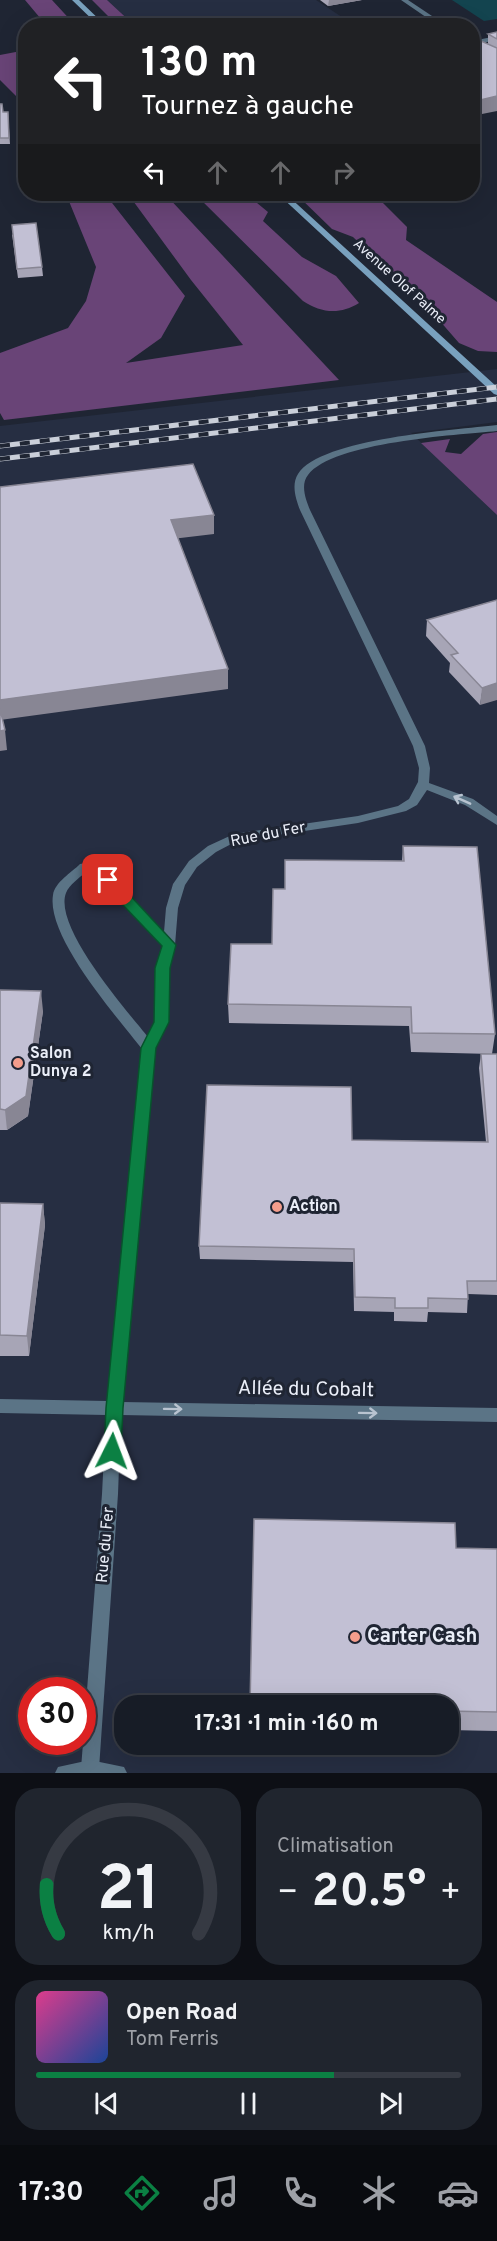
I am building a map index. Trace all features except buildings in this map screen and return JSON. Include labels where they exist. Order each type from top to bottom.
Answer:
[{"type":"main road","points":[[77,1],[95,18]]},
{"type":"main road","name":"Avenue Olof Palme","points":[[290,201],[497,392]]},
{"type":"street","points":[[404,0],[432,18]]},
{"type":"street","points":[[480,41],[497,38]]},
{"type":"street","points":[[497,428],[352,448],[334,453],[325,456],[303,473],[299,490],[304,510],[419,746],[426,768],[423,785],[469,802],[497,821]]},
{"type":"street","name":"Rue du Fer","points":[[90,1768],[111,1494],[114,1408],[149,1048],[162,1022],[162,968],[169,945],[172,908],[179,884],[193,864],[212,849],[234,838],[388,814],[413,802],[423,785]]},
{"type":"street","points":[[149,1048],[72,945],[58,906],[60,893],[84,867],[108,880],[169,945]]},
{"type":"street","name":"Allée du Cobalt","points":[[0,1406],[497,1415]]},
{"type":"street","points":[[63,1773],[90,1768],[118,1773]]},
{"type":"shaded area","points":[[25,0],[52,0],[69,18],[40,18]]},
{"type":"shaded area","points":[[92,0],[107,0],[126,18],[110,18]]},
{"type":"shaded area","points":[[107,0],[316,0],[343,18],[126,18]]},
{"type":"shaded area","points":[[452,0],[497,0],[497,19],[484,21]]},
{"type":"shaded area","points":[[18,52],[18,98],[0,80],[0,55]]},
{"type":"shaded area","points":[[69,201],[110,201],[185,296],[161,338],[126,363],[243,345],[191,280],[133,201],[172,201],[339,380],[4,420],[0,413],[0,353],[68,328],[86,301],[96,267]]},
{"type":"shaded area","points":[[202,201],[255,201],[268,212],[263,221],[302,257],[336,276],[359,303],[338,311],[331,311],[317,308],[303,301]]},
{"type":"shaded area","points":[[303,201],[380,201],[383,203],[407,227],[406,240],[497,302],[497,352],[478,351],[459,343],[432,312],[353,237],[332,229]]},
{"type":"shaded area","points":[[497,369],[497,422],[411,433],[497,515],[497,1773],[0,1773],[0,426]]},
{"type":"shaded area","points":[[497,432],[497,515],[421,443],[450,439],[445,452],[461,454],[483,434]]},
{"type":"railway","points":[[0,446],[497,387]]},
{"type":"railway","points":[[0,459],[497,399]]},
{"type":"place","name":"Salon Dunya 2","points":[[18,1063]]},
{"type":"place","name":"Action","points":[[277,1207]]},
{"type":"place","name":"Carter Cash","points":[[355,1637]]},
{"type":"route","points":[[108,880],[169,945],[162,968],[162,1022],[149,1048],[114,1408],[112,1451]]}]
